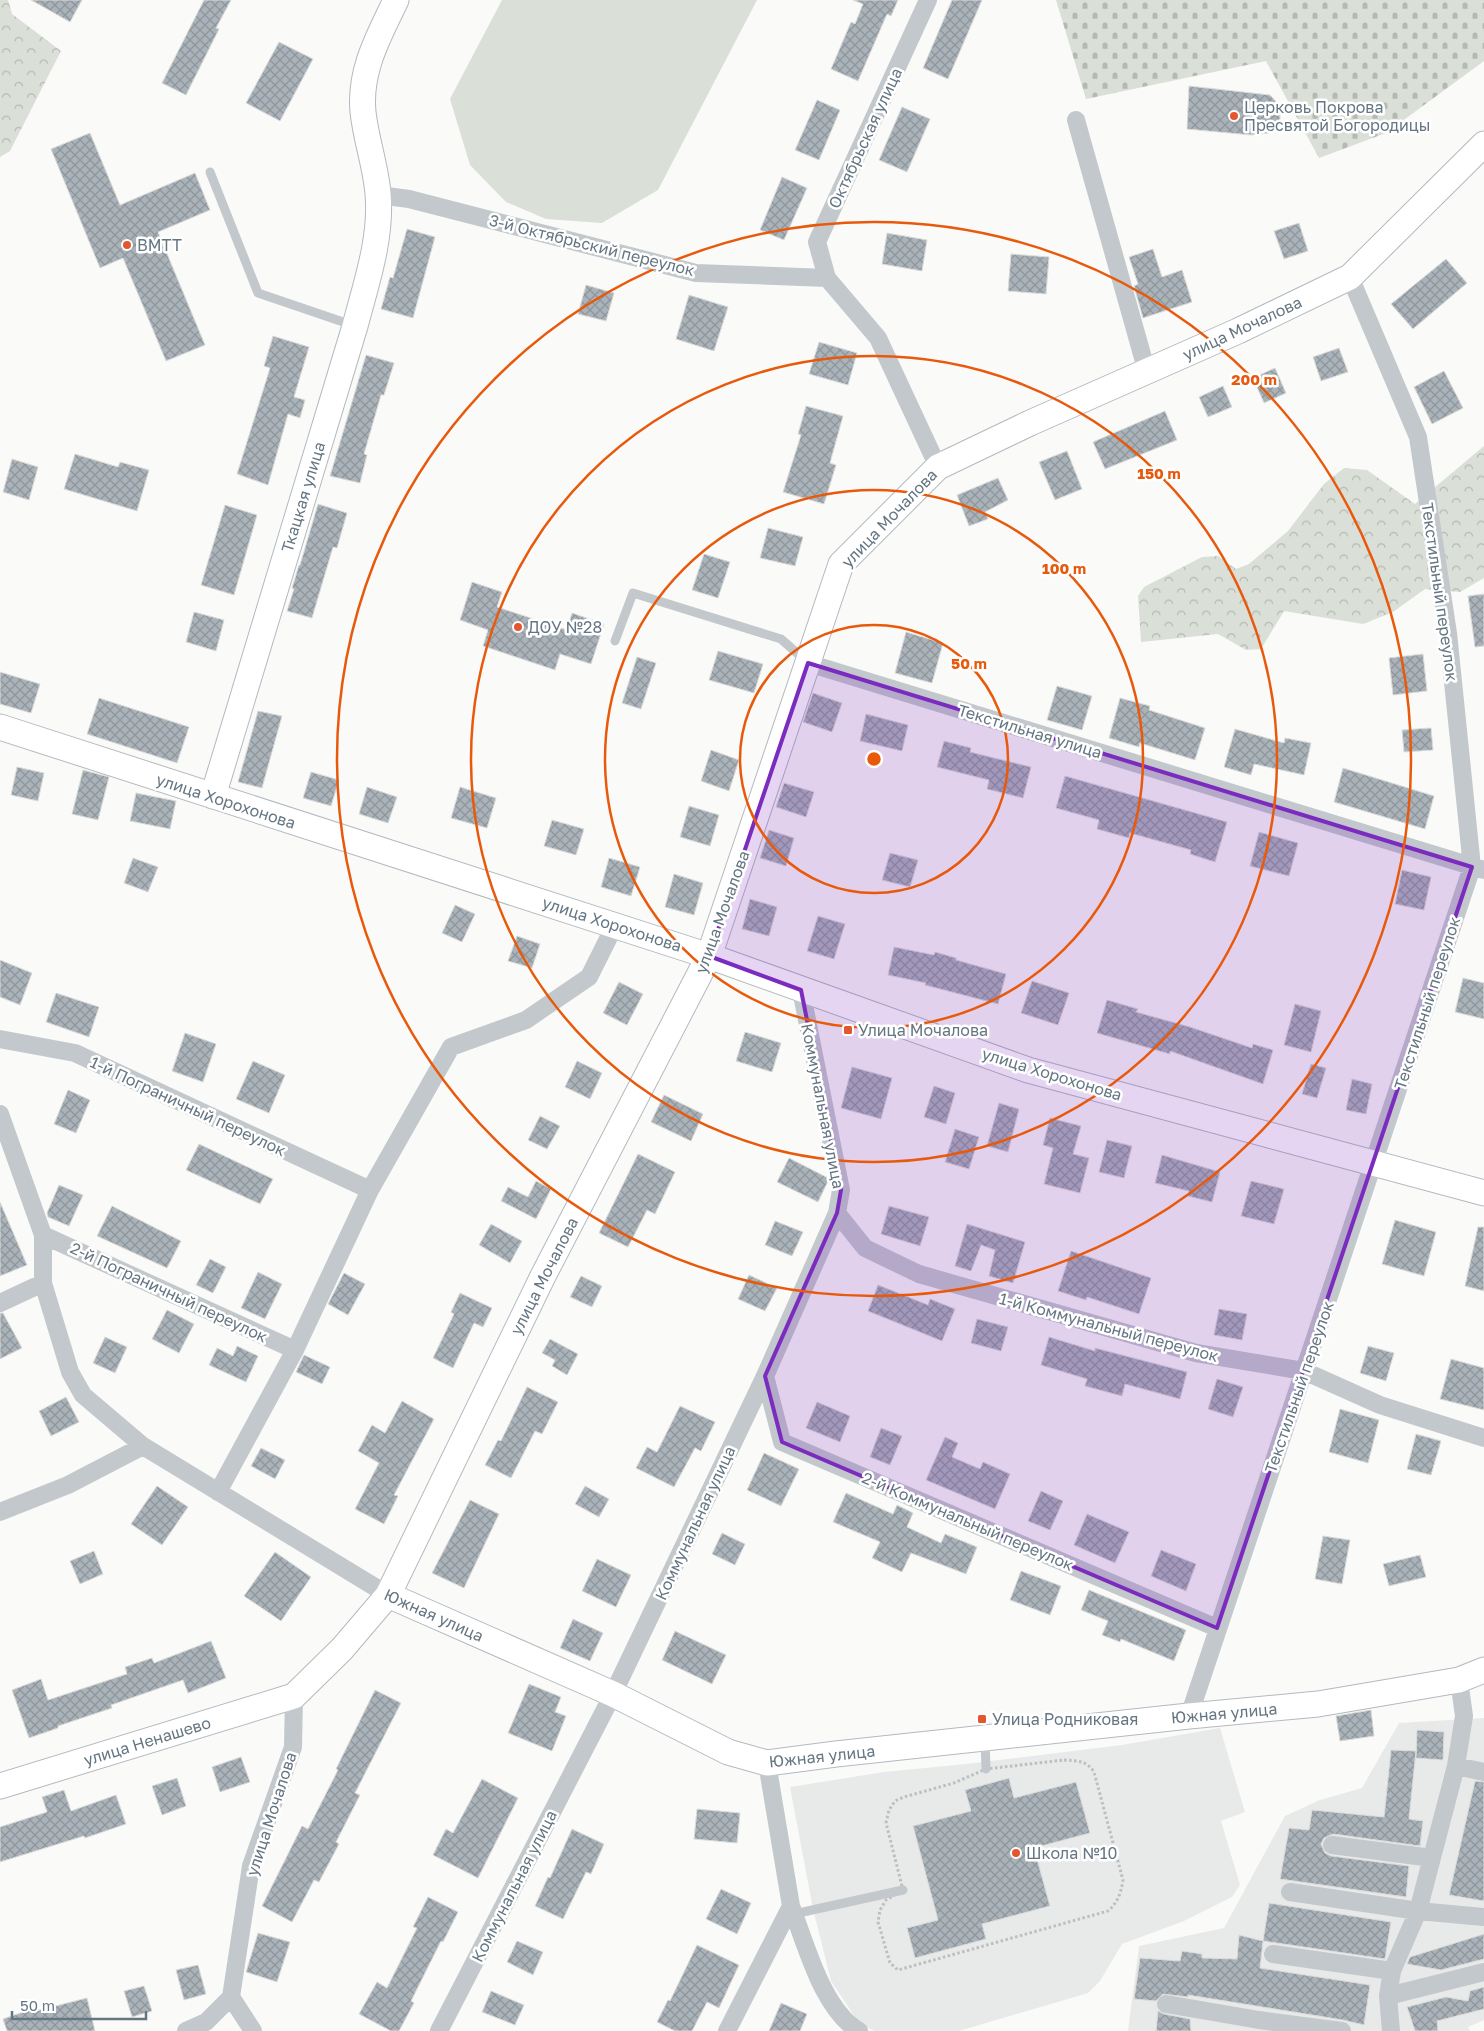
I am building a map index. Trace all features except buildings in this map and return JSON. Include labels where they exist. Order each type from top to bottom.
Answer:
[{"type":"street","name":"Ткацкая улица","points":[[213,796],[355,326],[372,261],[378,224],[378,195],[363,112],[363,81],[370,55],[396,0]]},
{"type":"street","name":"Октябрьская улица","points":[[827,278],[817,242],[928,0]]},
{"type":"street","points":[[1076,120],[1147,372]]},
{"type":"street","name":"улица Мочалова","points":[[231,1997],[251,1866],[293,1747],[294,1696],[342,1649],[388,1595],[543,1276],[710,956],[841,564],[938,467],[1350,277],[1484,144]]},
{"type":"street","name":"3-й Октябрьский переулок","points":[[378,195],[409,199],[696,273],[827,278]]},
{"type":"street","name":"Текстильный переулок","points":[[1189,1716],[1374,1164],[1478,868],[1448,633],[1418,437],[1350,277]]},
{"type":"street","points":[[827,278],[878,338],[938,467]]},
{"type":"street","name":"Текстильная улица","points":[[808,663],[1478,868]]},
{"type":"street","name":"улица Хорохонова","points":[[0,727],[710,956],[1028,1070],[1484,1193]]},
{"type":"street","points":[[218,1492],[295,1350],[370,1190],[451,1047],[526,1020],[588,978],[614,925]]},
{"type":"street","name":"Коммунальная улица","points":[[439,2031],[613,1694],[765,1376],[837,1213],[840,1190],[801,990]]},
{"type":"street","name":"1-й Пограничный переулок","points":[[0,1039],[74,1053],[370,1190]]},
{"type":"street","name":"Южная улица","points":[[0,1114],[43,1235],[43,1283],[70,1372],[83,1395],[144,1446],[388,1595],[613,1694],[728,1752],[767,1764],[836,1754],[1318,1704],[1459,1680],[1484,1670]]},
{"type":"street","name":"1-й Коммунальный переулок","points":[[837,1213],[865,1248],[919,1274],[1196,1353],[1304,1371],[1380,1406],[1484,1438]]},
{"type":"street","name":"2-й Пограничный переулок","points":[[43,1235],[295,1350]]},
{"type":"street","points":[[0,1302],[43,1283]]},
{"type":"street","name":"2-й Коммунальный переулок","points":[[765,1376],[782,1442],[1217,1628]]},
{"type":"street","points":[[0,1512],[68,1485],[144,1446]]},
{"type":"street","points":[[1391,2031],[1388,1996],[1392,1971],[1418,1911],[1456,1766],[1464,1716],[1459,1680]]},
{"type":"street","name":"улица Ненашево","points":[[0,1786],[294,1696]]},
{"type":"street","points":[[767,1764],[792,1910],[821,1986],[847,2024],[859,2031]]},
{"type":"street","points":[[1456,1766],[1484,1772]]},
{"type":"street","points":[[1332,1845],[1432,1858]]},
{"type":"street","points":[[1290,1892],[1418,1911],[1484,1917]]},
{"type":"street","points":[[727,2031],[792,1910]]},
{"type":"street","points":[[1274,1954],[1392,1971]]},
{"type":"street","points":[[1388,1996],[1484,1972]]},
{"type":"street","points":[[186,2031],[206,2022],[231,1997],[253,2031]]},
{"type":"street","points":[[1166,2004],[1258,2025],[1342,2031]]},
{"type":"lane","points":[[210,172],[258,293],[355,326]]},
{"type":"lane","name":"Текстильная улица","points":[[615,641],[633,593],[781,640],[808,663]]},
{"type":"lane","points":[[986,1739],[986,1769]]},
{"type":"lane","points":[[792,1910],[903,1890]]},
{"type":"path","points":[[1064,1760],[1080,1761],[1089,1764],[1094,1772],[1123,1880],[1116,1904],[1108,1911],[898,1970],[890,1963],[878,1922],[880,1910],[886,1900],[903,1890],[886,1823],[889,1810],[895,1801],[904,1797],[954,1783],[986,1769],[1064,1760]]},
{"type":"highlighted area","points":[[808,663],[1472,867],[1217,1628],[782,1442],[765,1376],[837,1213],[841,1190],[801,990],[709,956]]},
{"type":"shaded area","points":[[1484,1718],[1484,2020],[1468,2027],[1470,2031],[1128,2031],[1139,1946],[1224,1928],[1285,1816],[1320,1800],[1362,1788],[1399,1723]]},
{"type":"shaded area","name":"Школа №10","points":[[1220,1728],[1245,1812],[1221,1821],[1240,1885],[1232,1897],[1184,1921],[1122,1944],[1100,1981],[1088,1993],[959,2031],[874,2031],[859,2023],[831,1981],[813,1909],[790,1787],[884,1772],[1122,1745]]},
{"type":"green space","points":[[0,0],[8,0],[12,14],[61,51],[10,151],[0,157]]},
{"type":"green space","points":[[502,0],[757,0],[658,190],[602,223],[546,219],[506,202],[470,165],[450,99]]},
{"type":"green space","points":[[1056,0],[1484,0],[1484,61],[1386,133],[1319,158],[1266,61],[1086,99]]},
{"type":"green space","points":[[1484,446],[1484,578],[1460,592],[1425,589],[1393,612],[1363,624],[1284,611],[1261,649],[1246,650],[1218,634],[1141,642],[1138,596],[1144,587],[1202,557],[1218,556],[1236,569],[1249,564],[1288,531],[1324,484],[1344,468],[1367,470],[1415,504]]},
{"type":"place","name":"Церковь Покрова Пресвятой Богородицы","points":[[1234,116]]},
{"type":"place","name":"ВМТТ","points":[[127,245]]},
{"type":"place","name":"ДОУ №28","points":[[518,627]]},
{"type":"place","name":"Улица Мочалова","points":[[848,1030]]},
{"type":"place","name":"Улица Родниковая","points":[[982,1719]]},
{"type":"place","name":"Школа №10","points":[[1016,1853]]}]
